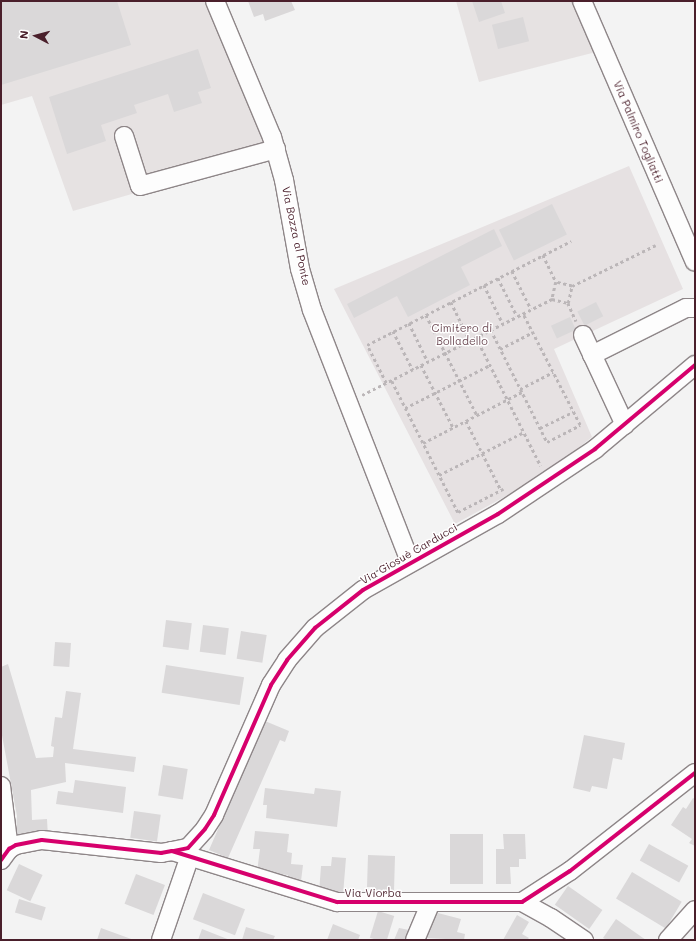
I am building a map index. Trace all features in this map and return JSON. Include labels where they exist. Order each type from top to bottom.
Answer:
[{"type":"street","name":"Via Bozza al Ponte","points":[[214,1],[276,149],[284,180],[300,269],[312,310],[410,562]]},
{"type":"street","name":"Via Palmiro Togliatti","points":[[582,1],[695,262]]},
{"type":"street","points":[[124,136],[140,186],[276,149]]},
{"type":"street","points":[[592,355],[686,308],[695,308]]},
{"type":"street","points":[[583,335],[625,425]]},
{"type":"street","name":"Via Giosuè Carducci","points":[[172,851],[188,848],[214,815],[263,701],[287,660],[311,632],[335,610],[410,562],[498,514],[595,449],[695,365]]},
{"type":"street","points":[[584,940],[551,918],[522,902],[570,871],[695,773]]},
{"type":"street","points":[[1,786],[9,851]]},
{"type":"street","name":"Via Viorba","points":[[9,851],[42,840],[161,853],[172,851],[337,902],[522,902]]},
{"type":"street","points":[[161,940],[190,856]]},
{"type":"street","points":[[415,940],[431,902]]},
{"type":"street","points":[[668,940],[695,910]]},
{"type":"path","points":[[386,383],[367,345],[571,241]]},
{"type":"path","points":[[556,282],[572,286],[656,245]]},
{"type":"path","points":[[543,255],[556,282],[552,299]]},
{"type":"path","points":[[512,271],[531,309]]},
{"type":"path","points":[[498,278],[517,316]]},
{"type":"path","points":[[484,285],[504,324]]},
{"type":"path","points":[[348,402],[552,299],[568,303],[572,286]]},
{"type":"path","points":[[451,302],[470,340]]},
{"type":"path","points":[[491,330],[547,442],[580,425],[523,314]]},
{"type":"path","points":[[426,315],[476,415]]},
{"type":"path","points":[[409,323],[428,362]]},
{"type":"path","points":[[393,332],[413,370]]},
{"type":"path","points":[[500,349],[533,332]]},
{"type":"path","points":[[476,337],[542,469],[536,472]]},
{"type":"path","points":[[421,365],[452,427]]},
{"type":"path","points":[[405,408],[490,365]]},
{"type":"path","points":[[423,443],[508,399],[553,372]]},
{"type":"path","points":[[392,380],[458,512],[508,486]]},
{"type":"path","points":[[540,428],[573,412]]},
{"type":"path","points":[[466,420],[501,490]]},
{"type":"path","points":[[439,475],[524,432]]},
{"type":"shaded area","points":[[1,1],[214,1],[280,151],[73,211],[32,96],[1,105]]},
{"type":"shaded area","points":[[456,1],[575,1],[596,52],[479,82]]},
{"type":"green space","name":"Cimitero di Bolladello","points":[[629,166],[683,289],[554,349],[592,437],[546,474],[455,524],[334,289]]},
{"type":"building","points":[[1,1],[117,1],[131,45],[1,85]]},
{"type":"building","points":[[248,1],[291,1],[295,10],[265,21],[263,14],[254,17]]},
{"type":"building","points":[[472,1],[501,1],[505,13],[479,22]]},
{"type":"building","points":[[523,17],[529,41],[498,49],[492,25]]},
{"type":"building","points":[[198,49],[211,88],[198,92],[202,103],[174,112],[168,94],[134,105],[137,113],[101,125],[106,141],[67,154],[49,97]]},
{"type":"building","points":[[552,204],[567,235],[514,260],[499,230]]},
{"type":"building","points":[[494,229],[502,246],[461,267],[470,285],[408,317],[397,296],[354,318],[347,304]]},
{"type":"building","points":[[596,302],[603,316],[585,326],[577,312]]},
{"type":"building","points":[[570,317],[576,330],[557,339],[551,326]]},
{"type":"building","points":[[166,620],[192,623],[189,650],[163,647]]},
{"type":"building","points":[[203,625],[229,628],[226,655],[200,652]]},
{"type":"building","points":[[241,631],[267,635],[262,663],[237,659]]},
{"type":"building","points":[[55,642],[71,643],[69,667],[53,666]]},
{"type":"building","points":[[8,664],[36,758],[53,757],[54,747],[51,746],[55,717],[62,718],[66,691],[81,693],[73,749],[136,757],[134,772],[65,763],[66,782],[31,790],[32,820],[47,819],[48,837],[16,837],[17,816],[1,730],[1,667]]},
{"type":"building","points":[[166,665],[244,677],[240,705],[162,693]]},
{"type":"building","points":[[265,721],[289,731],[285,742],[280,740],[228,858],[209,850]]},
{"type":"building","points":[[584,735],[625,743],[622,760],[613,758],[607,789],[592,786],[590,792],[573,788]]},
{"type":"building","points":[[163,765],[188,769],[183,800],[158,796]]},
{"type":"building","points":[[75,780],[126,787],[123,813],[56,804],[58,791],[73,793]]},
{"type":"building","points":[[265,788],[314,794],[315,788],[341,791],[337,827],[266,818],[267,805],[263,805]]},
{"type":"building","points":[[693,798],[695,799],[695,846],[689,843],[692,839],[671,825],[683,807],[686,809]]},
{"type":"building","points":[[134,811],[161,815],[157,841],[130,838]]},
{"type":"building","points":[[255,831],[289,834],[287,852],[292,853],[291,864],[303,865],[301,881],[287,880],[288,875],[257,872],[260,849],[253,849]]},
{"type":"building","points":[[450,834],[483,834],[483,884],[450,884]]},
{"type":"building","points":[[503,834],[525,834],[526,859],[519,859],[519,867],[510,867],[511,884],[496,884],[496,849],[504,849]]},
{"type":"building","points":[[649,844],[688,866],[679,882],[640,861]]},
{"type":"building","points":[[368,855],[395,856],[394,891],[375,891],[375,887],[367,887]]},
{"type":"building","points":[[332,857],[346,858],[343,895],[319,893],[321,866],[331,866]]},
{"type":"building","points":[[19,864],[43,875],[30,901],[7,890]]},
{"type":"building","points":[[632,872],[682,902],[666,928],[616,899]]},
{"type":"building","points":[[136,874],[165,885],[153,915],[125,904]]},
{"type":"building","points":[[568,886],[602,910],[589,929],[555,905]]},
{"type":"building","points":[[203,893],[245,909],[235,935],[193,919]]},
{"type":"building","points":[[19,899],[46,907],[42,921],[15,912]]},
{"type":"building","points":[[378,911],[394,916],[387,940],[377,940],[370,938]]},
{"type":"building","points":[[434,912],[461,919],[457,932],[465,934],[464,940],[427,938]]},
{"type":"building","points":[[517,915],[529,922],[522,934],[529,938],[527,940],[503,940]]},
{"type":"building","points":[[616,919],[646,940],[607,940],[603,938]]},
{"type":"building","points":[[333,924],[360,935],[358,940],[327,940]]},
{"type":"building","points":[[246,927],[275,936],[273,940],[242,940]]},
{"type":"building","points":[[101,928],[134,940],[97,940]]},
{"type":"building","points":[[399,928],[414,931],[410,940],[394,940]]},
{"type":"building","points":[[202,929],[230,940],[198,940]]},
{"type":"cycle path","points":[[174,851],[188,848],[205,829],[214,815],[271,685],[287,660],[315,628],[363,590],[498,514],[595,449],[695,365]]},
{"type":"cycle path","points":[[1,860],[9,849],[16,845],[42,840],[161,853],[172,851],[337,902],[522,902],[570,871],[695,773]]}]
